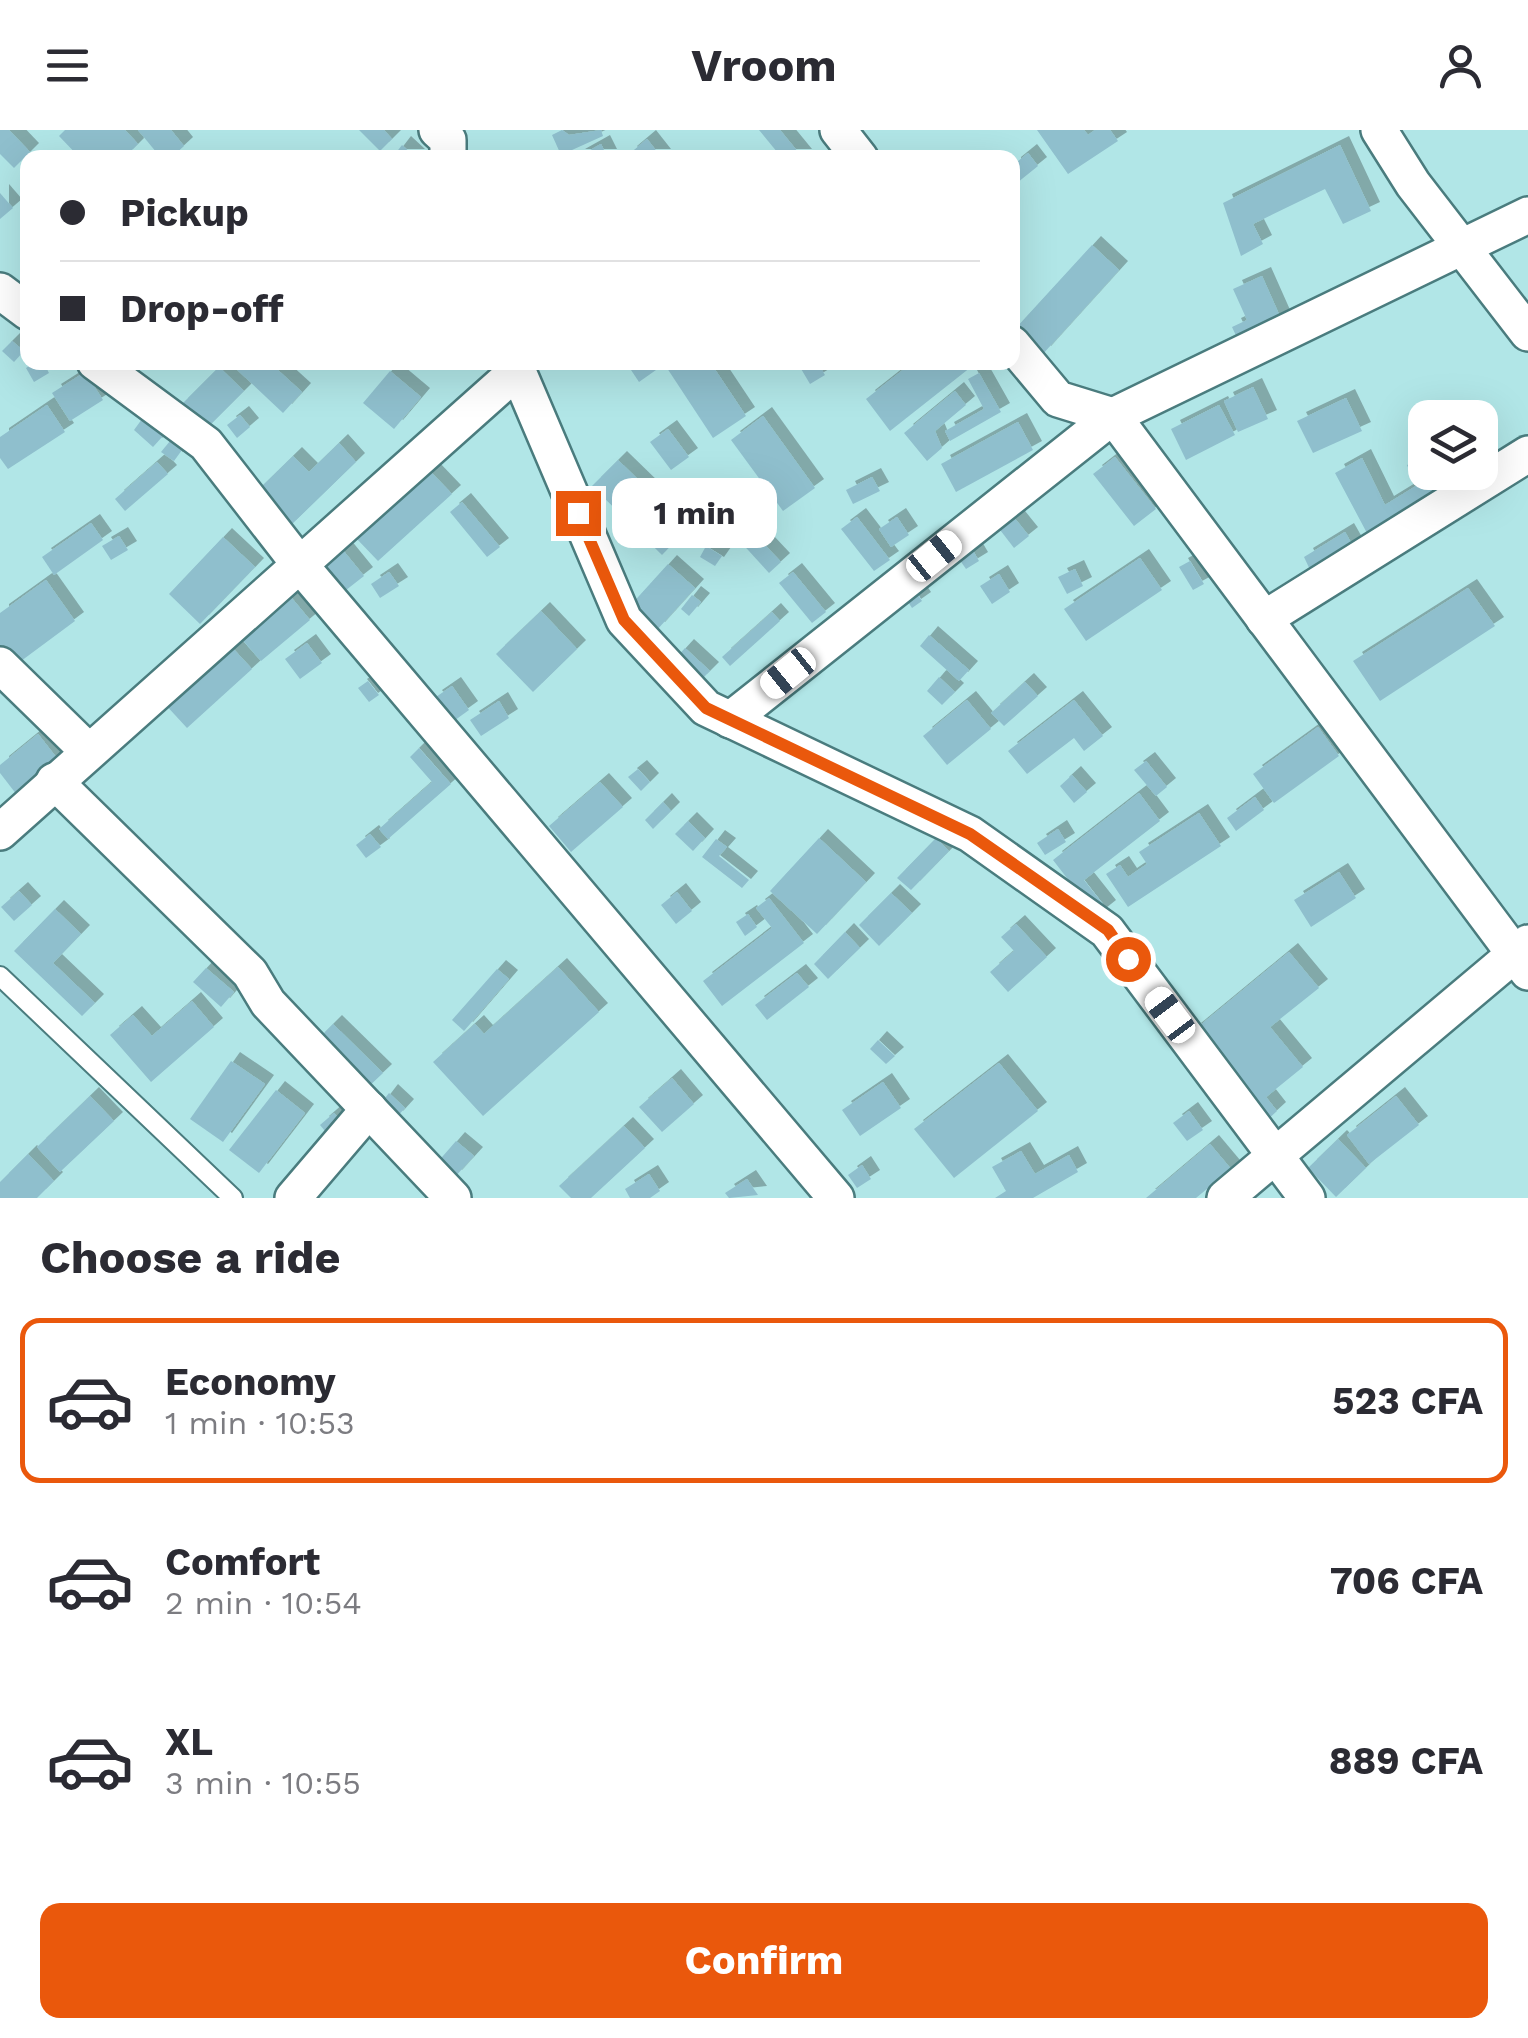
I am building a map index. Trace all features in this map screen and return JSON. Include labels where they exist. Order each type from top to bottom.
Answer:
[{"type":"street","points":[[838,130],[854,150]]},
{"type":"street","points":[[1380,130],[1462,249],[1528,332]]},
{"type":"street","points":[[730,720],[1113,416],[1528,215]]},
{"type":"street","points":[[1020,354],[1058,399],[1113,416],[1524,956],[1225,1198]]},
{"type":"street","points":[[106,370],[206,444],[300,564],[836,1198]]},
{"type":"street","points":[[0,832],[512,370]]},
{"type":"street","points":[[518,370],[624,620],[706,708],[970,834],[1108,930],[1307,1198]]},
{"type":"street","points":[[1264,619],[1528,454]]},
{"type":"street","points":[[0,665],[87,750]]},
{"type":"street","points":[[54,781],[250,973],[268,1004],[454,1198]]},
{"type":"street","points":[[293,1198],[369,1109]]},
{"type":"lane","points":[[0,976],[233,1198]]},
{"type":"building","points":[[0,130],[9,130],[28,150],[20,150],[20,162],[14,168],[0,154]]},
{"type":"building","points":[[65,130],[125,130],[138,144],[132,150],[72,150],[59,136]]},
{"type":"building","points":[[138,130],[171,130],[184,146],[180,150],[154,150]]},
{"type":"building","points":[[359,130],[384,130],[392,139],[379,150]]},
{"type":"building","points":[[562,130],[569,135],[601,130],[603,136],[572,150],[559,150],[552,135]]},
{"type":"building","points":[[759,130],[780,130],[796,150],[775,150]]},
{"type":"building","points":[[1037,130],[1084,130],[1088,135],[1095,130],[1110,130],[1118,141],[1068,174]]},
{"type":"building","points":[[647,139],[656,150],[634,150]]},
{"type":"building","points":[[1340,145],[1371,211],[1343,224],[1325,189],[1253,224],[1263,244],[1241,256],[1223,203]]},
{"type":"building","points":[[1028,153],[1038,166],[1020,181],[1020,160]]},
{"type":"building","points":[[0,193],[13,208],[0,219]]},
{"type":"building","points":[[1092,245],[1119,270],[1042,355],[1020,334],[1020,324]]},
{"type":"building","points":[[1262,276],[1282,321],[1239,342],[1232,327],[1247,320],[1233,289]]},
{"type":"building","points":[[12,341],[20,348],[20,355],[14,362],[2,351]]},
{"type":"building","points":[[27,370],[47,370],[49,373],[34,382]]},
{"type":"building","points":[[216,370],[222,370],[244,391],[203,432],[179,407]]},
{"type":"building","points":[[237,370],[278,370],[302,392],[283,413]]},
{"type":"building","points":[[631,370],[656,370],[639,382]]},
{"type":"building","points":[[668,370],[715,370],[746,416],[713,438]]},
{"type":"building","points":[[802,370],[822,370],[825,375],[810,384]]},
{"type":"building","points":[[903,370],[967,370],[890,431],[866,399]]},
{"type":"building","points":[[390,371],[421,397],[394,429],[363,403]]},
{"type":"building","points":[[85,372],[103,400],[70,421],[52,393]]},
{"type":"building","points":[[979,373],[1001,412],[950,441],[945,431],[984,409],[968,379]]},
{"type":"building","points":[[1253,387],[1268,419],[1238,432],[1224,401]]},
{"type":"building","points":[[955,391],[966,405],[935,431],[942,448],[927,461],[904,433]]},
{"type":"building","points":[[1346,398],[1362,431],[1313,453],[1297,421]]},
{"type":"building","points":[[47,405],[65,432],[8,469],[0,458],[0,437]]},
{"type":"building","points":[[1219,405],[1235,435],[1186,460],[1171,429]]},
{"type":"building","points":[[240,415],[250,427],[237,438],[227,425]]},
{"type":"building","points":[[763,416],[815,488],[783,511],[731,440]]},
{"type":"building","points":[[142,419],[163,436],[153,447],[134,430]]},
{"type":"building","points":[[1018,422],[1033,450],[956,492],[941,464]]},
{"type":"building","points":[[668,429],[689,457],[671,470],[650,442]]},
{"type":"building","points":[[170,441],[182,450],[174,461],[161,452]]},
{"type":"building","points":[[339,443],[356,462],[287,529],[253,495],[293,456],[309,472]]},
{"type":"building","points":[[1115,457],[1156,509],[1134,526],[1093,474]]},
{"type":"building","points":[[1362,458],[1385,505],[1409,490],[1438,490],[1368,535],[1335,473]]},
{"type":"building","points":[[618,460],[688,528],[662,555],[592,486]]},
{"type":"building","points":[[157,462],[168,474],[125,511],[115,499]]},
{"type":"building","points":[[429,470],[452,494],[378,561],[355,537]]},
{"type":"building","points":[[872,477],[880,491],[853,504],[846,490]]},
{"type":"building","points":[[462,502],[500,547],[487,557],[450,512]]},
{"type":"building","points":[[1012,515],[1029,536],[1014,548],[997,526]]},
{"type":"building","points":[[857,517],[890,560],[874,571],[841,529]]},
{"type":"building","points":[[897,517],[909,535],[891,547],[879,529]]},
{"type":"building","points":[[91,523],[103,540],[54,575],[42,557]]},
{"type":"building","points":[[749,528],[781,562],[769,573],[738,539]]},
{"type":"building","points":[[1345,532],[1353,546],[1312,574],[1304,557]]},
{"type":"building","points":[[119,536],[128,550],[111,560],[102,546]]},
{"type":"building","points":[[223,537],[255,567],[200,624],[169,594]]},
{"type":"building","points":[[969,544],[979,561],[966,569],[955,553]]},
{"type":"building","points":[[706,546],[722,556],[715,566],[700,557]]},
{"type":"building","points":[[342,549],[364,576],[341,594],[320,567]]},
{"type":"building","points":[[1140,558],[1162,590],[1086,641],[1064,609]]},
{"type":"building","points":[[1190,561],[1204,584],[1193,590],[1179,567]]},
{"type":"building","points":[[668,564],[695,588],[656,631],[629,607]]},
{"type":"building","points":[[1075,569],[1083,586],[1067,594],[1058,577]]},
{"type":"building","points":[[389,572],[399,586],[380,598],[371,584]]},
{"type":"building","points":[[793,572],[826,612],[812,623],[779,583]]},
{"type":"building","points":[[999,574],[1010,592],[992,604],[980,586]]},
{"type":"building","points":[[46,580],[75,621],[17,664],[0,648],[0,613]]},
{"type":"building","points":[[913,588],[922,601],[912,608],[903,594]]},
{"type":"building","points":[[1468,588],[1495,626],[1380,701],[1353,661]]},
{"type":"building","points":[[692,595],[701,602],[689,616],[681,609]]},
{"type":"building","points":[[290,596],[310,620],[261,661],[240,637]]},
{"type":"building","points":[[541,611],[577,649],[533,692],[496,654]]},
{"type":"building","points":[[772,612],[780,621],[730,666],[722,657]]},
{"type":"building","points":[[929,635],[969,670],[959,681],[920,646]]},
{"type":"building","points":[[228,643],[252,669],[187,728],[163,702]]},
{"type":"building","points":[[307,643],[322,663],[300,679],[285,659]]},
{"type":"building","points":[[685,648],[710,671],[698,683],[674,660]]},
{"type":"building","points":[[939,677],[955,692],[942,705],[927,691]]},
{"type":"building","points":[[368,681],[379,695],[369,702],[358,688]]},
{"type":"building","points":[[1025,682],[1038,696],[1004,726],[991,713]]},
{"type":"building","points":[[452,686],[469,710],[451,723],[433,699]]},
{"type":"building","points":[[967,700],[991,729],[947,765],[923,736]]},
{"type":"building","points":[[1074,700],[1103,736],[1084,751],[1074,738],[1027,774],[1008,751]]},
{"type":"building","points":[[499,701],[509,718],[481,736],[470,720]]},
{"type":"building","points":[[1318,727],[1339,756],[1274,803],[1253,774]]},
{"type":"building","points":[[38,734],[60,762],[17,795],[0,773],[0,765]]},
{"type":"building","points":[[419,748],[451,784],[388,839],[379,829],[432,782],[410,757]]},
{"type":"building","points":[[1146,761],[1167,787],[1156,796],[1134,770]]},
{"type":"building","points":[[638,769],[650,782],[641,791],[628,777]]},
{"type":"building","points":[[1072,775],[1087,792],[1074,803],[1060,786]]},
{"type":"building","points":[[600,782],[623,807],[571,852],[549,826]]},
{"type":"building","points":[[1139,793],[1160,821],[1084,880],[1107,909],[1097,917],[1053,860]]},
{"type":"building","points":[[1255,797],[1264,810],[1236,831],[1227,818]]},
{"type":"building","points":[[663,802],[671,811],[653,829],[645,820]]},
{"type":"building","points":[[1199,813],[1221,846],[1128,907],[1106,874],[1120,865],[1128,877],[1147,864],[1139,852]]},
{"type":"building","points":[[688,821],[705,838],[693,851],[675,834]]},
{"type":"building","points":[[1058,829],[1066,842],[1045,855],[1037,843]]},
{"type":"building","points":[[370,834],[381,847],[366,858],[356,845]]},
{"type":"building","points":[[819,838],[866,882],[817,934],[770,891]]},
{"type":"building","points":[[936,838],[949,851],[911,890],[897,878]]},
{"type":"building","points":[[716,839],[727,847],[719,856],[749,880],[742,888],[702,857]]},
{"type":"building","points":[[1339,872],[1356,898],[1311,927],[1294,900]]},
{"type":"building","points":[[19,891],[32,905],[14,921],[1,907]]},
{"type":"building","points":[[677,892],[692,911],[676,924],[661,905]]},
{"type":"building","points":[[891,893],[912,913],[879,946],[859,925]]},
{"type":"building","points":[[769,898],[804,943],[722,1006],[703,981],[772,928],[756,908]]},
{"type":"building","points":[[55,909],[81,934],[53,963],[95,1003],[82,1016],[14,951]]},
{"type":"building","points":[[748,914],[757,927],[745,936],[736,922]]},
{"type":"building","points":[[1016,924],[1047,957],[1008,992],[990,972],[1014,951],[1001,937]]},
{"type":"building","points":[[845,932],[860,948],[828,979],[814,964]]},
{"type":"building","points":[[1289,952],[1319,988],[1270,1027],[1303,1067],[1266,1097],[1277,1111],[1265,1122],[1192,1032]]},
{"type":"building","points":[[558,967],[599,1012],[483,1116],[433,1062],[475,1024],[484,1034]]},
{"type":"building","points":[[206,968],[234,992],[221,1007],[193,982]]},
{"type":"building","points":[[497,969],[509,979],[464,1031],[452,1020]]},
{"type":"building","points":[[797,973],[809,987],[767,1020],[755,1005]]},
{"type":"building","points":[[192,1001],[214,1027],[151,1082],[110,1035],[133,1015],[152,1036]]},
{"type":"building","points":[[333,1024],[383,1073],[365,1090],[316,1041]]},
{"type":"building","points":[[878,1040],[895,1056],[886,1064],[870,1049]]},
{"type":"building","points":[[231,1061],[265,1084],[223,1142],[190,1119]]},
{"type":"building","points":[[999,1063],[1038,1111],[954,1178],[914,1129]]},
{"type":"building","points":[[672,1078],[694,1104],[662,1132],[639,1107]]},
{"type":"building","points":[[883,1082],[901,1108],[860,1136],[842,1110]]},
{"type":"building","points":[[276,1090],[305,1113],[259,1173],[229,1150]]},
{"type":"building","points":[[389,1093],[405,1108],[394,1120],[379,1106]]},
{"type":"building","points":[[90,1096],[114,1121],[60,1172],[37,1147]]},
{"type":"building","points":[[1396,1096],[1419,1125],[1369,1164],[1347,1135]]},
{"type":"building","points":[[1189,1111],[1203,1130],[1187,1141],[1173,1123]]},
{"type":"building","points":[[334,1113],[348,1130],[334,1142],[320,1125]]},
{"type":"building","points":[[624,1126],[645,1148],[591,1198],[571,1198],[559,1186]]},
{"type":"building","points":[[1338,1139],[1366,1168],[1336,1197],[1308,1168]]},
{"type":"building","points":[[456,1141],[474,1156],[453,1179],[436,1164]]},
{"type":"building","points":[[1210,1144],[1231,1169],[1196,1198],[1146,1198]]},
{"type":"building","points":[[1021,1151],[1035,1174],[1069,1155],[1078,1172],[1033,1198],[995,1198],[1006,1191],[992,1167]]},
{"type":"building","points":[[28,1154],[54,1181],[37,1198],[0,1198],[0,1182]]},
{"type":"building","points":[[862,1165],[871,1179],[857,1188],[848,1175]]},
{"type":"building","points":[[649,1174],[660,1191],[650,1198],[630,1198],[625,1189]]},
{"type":"building","points":[[747,1179],[758,1195],[729,1198],[725,1193]]},
{"type":"route","points":[[578,513],[624,620],[706,708],[970,834],[1108,930],[1128,959]]}]
